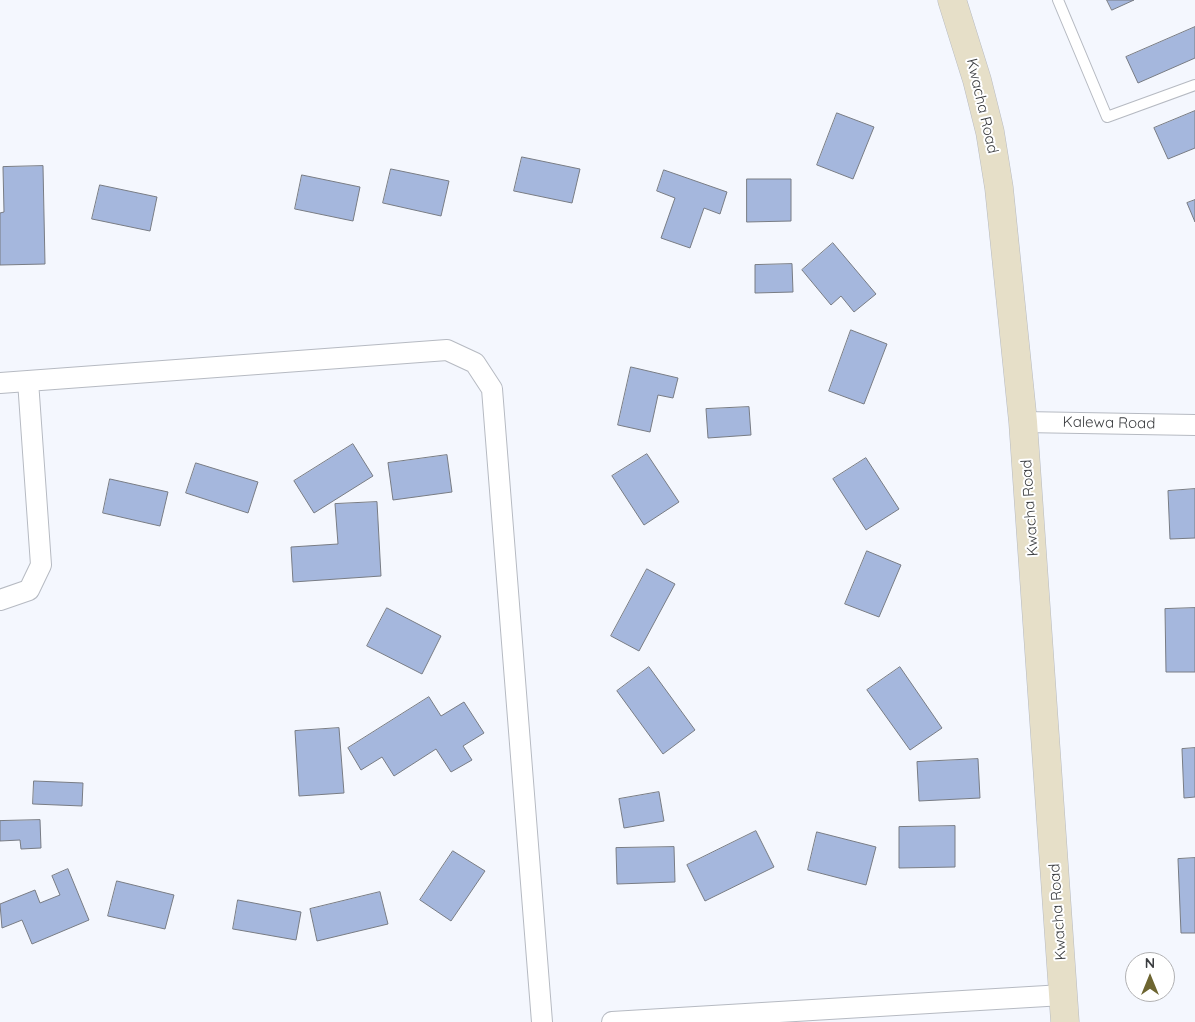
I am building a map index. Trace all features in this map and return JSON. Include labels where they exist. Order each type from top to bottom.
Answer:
[{"type":"main road","name":"Kwacha Road","points":[[952,0],[977,80],[990,132],[999,188],[1024,422],[1065,1022]]},
{"type":"street","points":[[0,384],[446,350],[475,363],[492,389],[542,1022]]},
{"type":"street","points":[[0,600],[29,590],[41,565],[28,381]]},
{"type":"street","name":"Kalewa Road","points":[[1024,422],[1195,425]]},
{"type":"street","points":[[612,1022],[1063,994]]},
{"type":"lane","points":[[1058,0],[1108,117],[1195,85]]},
{"type":"building","points":[[1107,0],[1134,0],[1112,10]]},
{"type":"building","points":[[1195,27],[1195,58],[1138,83],[1126,57]]},
{"type":"building","points":[[1195,111],[1195,148],[1168,159],[1154,128]]},
{"type":"building","points":[[837,113],[874,127],[853,179],[817,165]]},
{"type":"building","points":[[522,157],[580,169],[572,203],[514,191]]},
{"type":"building","points":[[43,166],[45,264],[0,265],[0,213],[4,212],[3,167]]},
{"type":"building","points":[[391,169],[449,181],[441,216],[383,203]]},
{"type":"building","points":[[664,170],[727,192],[720,214],[704,208],[690,248],[661,238],[675,198],[657,191]]},
{"type":"building","points":[[302,175],[360,187],[353,221],[295,209]]},
{"type":"building","points":[[747,179],[791,179],[791,221],[747,222]]},
{"type":"building","points":[[100,185],[157,197],[150,231],[92,219]]},
{"type":"building","points":[[1195,200],[1195,222],[1187,203]]},
{"type":"building","points":[[833,243],[876,294],[854,312],[841,296],[831,305],[802,270]]},
{"type":"building","points":[[792,264],[793,292],[755,293],[755,265]]},
{"type":"building","points":[[851,330],[887,344],[864,404],[829,391]]},
{"type":"building","points":[[631,367],[678,378],[673,398],[658,395],[650,432],[618,425]]},
{"type":"building","points":[[749,407],[751,435],[708,438],[706,409]]},
{"type":"building","points":[[353,444],[373,476],[314,513],[294,481]]},
{"type":"building","points":[[647,454],[679,502],[644,525],[612,476]]},
{"type":"building","points":[[447,455],[452,492],[393,500],[388,463]]},
{"type":"building","points":[[866,458],[899,509],[866,530],[833,479]]},
{"type":"building","points":[[196,463],[258,482],[248,513],[186,493]]},
{"type":"building","points":[[110,479],[168,492],[160,526],[103,513]]},
{"type":"building","points":[[1195,489],[1195,538],[1170,539],[1168,491]]},
{"type":"building","points":[[377,502],[381,576],[293,582],[291,547],[338,544],[335,504]]},
{"type":"building","points":[[867,551],[901,565],[879,617],[845,604]]},
{"type":"building","points":[[647,569],[675,584],[639,651],[611,636]]},
{"type":"building","points":[[387,608],[441,636],[422,674],[367,646]]},
{"type":"building","points":[[1195,608],[1195,672],[1166,672],[1165,609]]},
{"type":"building","points":[[649,667],[695,730],[663,754],[617,691]]},
{"type":"building","points":[[900,667],[942,728],[910,750],[867,690]]},
{"type":"building","points":[[429,697],[441,716],[464,702],[484,733],[463,746],[472,760],[451,772],[436,749],[394,776],[382,757],[361,770],[348,748]]},
{"type":"building","points":[[339,728],[344,793],[299,796],[295,731]]},
{"type":"building","points":[[1195,748],[1195,797],[1184,798],[1182,749]]},
{"type":"building","points":[[978,759],[980,798],[919,801],[917,762]]},
{"type":"building","points":[[34,781],[83,783],[82,806],[33,804]]},
{"type":"building","points":[[659,792],[664,821],[624,828],[619,799]]},
{"type":"building","points":[[40,820],[41,848],[21,849],[20,840],[0,841],[0,821]]},
{"type":"building","points":[[955,826],[955,867],[899,868],[899,827]]},
{"type":"building","points":[[756,831],[774,867],[705,901],[687,865]]},
{"type":"building","points":[[817,832],[876,847],[866,885],[808,870]]},
{"type":"building","points":[[674,847],[675,882],[617,884],[616,848]]},
{"type":"building","points":[[453,851],[485,871],[451,921],[420,900]]},
{"type":"building","points":[[1195,858],[1195,933],[1181,933],[1178,859]]},
{"type":"building","points":[[68,869],[89,920],[32,944],[22,920],[2,928],[0,904],[35,890],[40,903],[60,895],[52,876]]},
{"type":"building","points":[[117,881],[174,895],[165,929],[108,916]]},
{"type":"building","points":[[380,892],[388,924],[317,941],[310,909]]},
{"type":"building","points":[[238,900],[301,912],[296,940],[233,929]]}]
